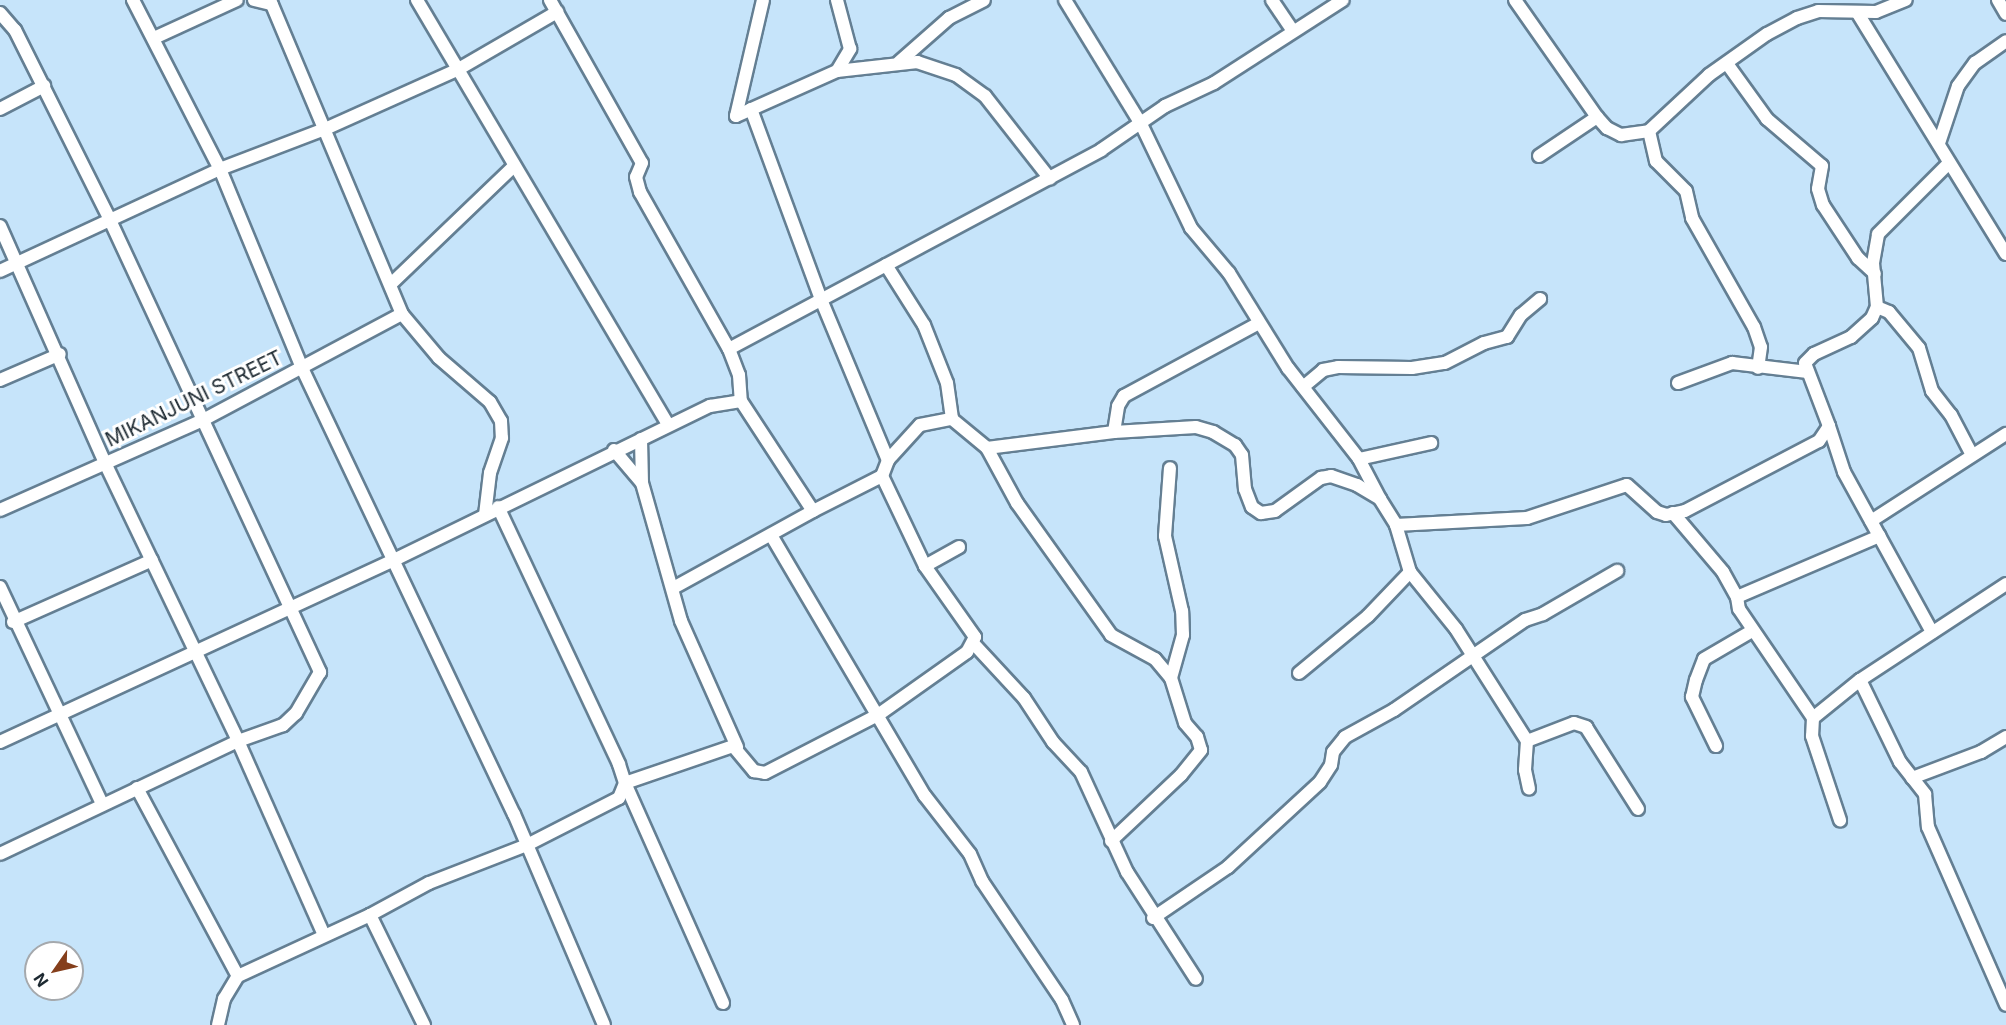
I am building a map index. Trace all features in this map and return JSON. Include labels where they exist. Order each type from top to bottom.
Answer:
[{"type":"street","points":[[133,0],[220,169],[302,368],[527,845],[604,1025]]},
{"type":"street","points":[[154,38],[237,0]]},
{"type":"street","points":[[254,0],[271,2],[392,283],[402,314],[439,358],[490,402],[501,421],[502,438],[490,472],[484,515]]},
{"type":"street","points":[[417,0],[513,167],[668,425]]},
{"type":"street","points":[[762,0],[736,116],[837,71],[899,62],[917,62],[956,75],[985,96],[1050,179]]},
{"type":"street","points":[[837,0],[850,49],[837,71]]},
{"type":"street","points":[[899,62],[949,18],[984,0]]},
{"type":"street","points":[[1065,0],[1142,123],[1191,228],[1229,273],[1259,323],[1303,387],[1359,459],[1396,525],[1410,572],[1473,654],[1527,741],[1525,770],[1529,789]]},
{"type":"street","points":[[1272,0],[1293,31]]},
{"type":"street","points":[[729,349],[820,297],[886,266],[1050,179],[1343,0]]},
{"type":"street","points":[[1515,0],[1597,117],[1607,128],[1621,135],[1649,131],[1709,75],[1728,65],[1767,34],[1797,18],[1818,11],[1876,12],[1906,0]]},
{"type":"street","points":[[1998,0],[2006,14]]},
{"type":"street","points":[[0,271],[109,218],[220,169],[325,129],[457,70],[552,3],[642,163],[636,177],[640,192],[729,349],[739,375],[741,401],[813,511]]},
{"type":"street","points":[[1857,12],[1900,87],[1939,143],[1948,164],[2006,254]]},
{"type":"street","points":[[0,13],[15,30],[109,218],[319,666],[319,674],[287,722],[238,741],[0,854]]},
{"type":"street","points":[[1939,143],[1958,86],[1975,63],[2006,41]]},
{"type":"street","points":[[1728,65],[1767,119],[1822,166],[1818,189],[1823,205],[1858,258],[1875,274]]},
{"type":"street","points":[[0,109],[44,86]]},
{"type":"street","points":[[751,109],[820,297],[888,460]]},
{"type":"street","points":[[1539,156],[1597,117]]},
{"type":"street","points":[[1649,131],[1656,161],[1686,191],[1692,218],[1754,327],[1761,347],[1758,368]]},
{"type":"street","points":[[1932,632],[1844,472],[1805,363],[1814,354],[1851,337],[1872,318],[1876,307],[1875,274],[1878,234],[1948,164]]},
{"type":"street","points":[[392,283],[513,167]]},
{"type":"street","points":[[0,226],[60,354],[106,465],[238,741],[324,935]]},
{"type":"street","points":[[886,266],[927,333],[947,383],[952,419],[987,448],[1017,503],[1111,635],[1155,658],[1171,678],[1185,723],[1197,736],[1201,750],[1175,782],[1111,841]]},
{"type":"street","points":[[1303,387],[1323,370],[1338,367],[1412,368],[1445,363],[1484,343],[1508,337],[1521,315],[1540,299]]},
{"type":"street","points":[[1876,307],[1889,312],[1919,348],[1932,391],[1951,415],[1972,456]]},
{"type":"street","name":"MIKANJUNI STREET","points":[[0,510],[106,465],[205,419],[402,314]]},
{"type":"street","points":[[1114,432],[1118,406],[1124,396],[1259,323]]},
{"type":"street","points":[[0,380],[60,354]]},
{"type":"street","points":[[1678,383],[1732,363],[1758,368],[1807,372]]},
{"type":"street","points":[[0,742],[394,560],[668,425],[710,406],[741,401]]},
{"type":"street","points":[[673,588],[882,476],[888,460],[920,425],[952,419]]},
{"type":"street","points":[[1396,525],[1527,518],[1627,485],[1657,512],[1685,511],[1819,441],[1829,426]]},
{"type":"street","points":[[987,448],[1114,432],[1196,428],[1213,432],[1235,445],[1242,455],[1245,489],[1252,507],[1261,513],[1275,511],[1311,482],[1331,476],[1380,499]]},
{"type":"street","points":[[1871,521],[2006,434]]},
{"type":"street","points":[[641,439],[642,483],[696,661],[736,747],[754,771],[765,773],[878,715],[961,657],[973,643]]},
{"type":"street","points":[[1359,459],[1431,443]]},
{"type":"street","points":[[614,450],[642,483]]},
{"type":"street","points":[[1170,468],[1165,536],[1182,611],[1183,635],[1171,678]]},
{"type":"street","points":[[882,476],[925,566],[972,631],[973,643],[1024,698],[1053,742],[1081,772],[1111,841],[1153,918],[1196,979]]},
{"type":"street","points":[[498,507],[723,1003]]},
{"type":"street","points":[[1672,513],[1712,558],[1737,597],[1739,609],[1752,631],[1813,718],[1812,736],[1840,820]]},
{"type":"street","points":[[771,535],[925,796],[970,854],[982,881],[1062,1000],[1073,1025]]},
{"type":"street","points":[[1737,597],[1879,536]]},
{"type":"street","points":[[925,566],[959,548]]},
{"type":"street","points":[[13,622],[152,560]]},
{"type":"street","points":[[1153,918],[1228,867],[1320,782],[1331,765],[1333,752],[1346,737],[1395,710],[1525,620],[1543,614],[1617,571]]},
{"type":"street","points":[[1299,673],[1368,616],[1410,572]]},
{"type":"street","points":[[1813,718],[1860,680],[2006,584]]},
{"type":"street","points":[[0,587],[13,622],[102,804]]},
{"type":"street","points":[[1716,746],[1692,697],[1696,681],[1704,659],[1752,631]]},
{"type":"street","points":[[1860,680],[1900,762],[1924,794],[1928,826],[2006,1005]]},
{"type":"street","points":[[1527,741],[1574,723],[1586,727],[1638,809]]},
{"type":"street","points":[[1912,778],[1981,752],[2006,737]]},
{"type":"street","points":[[218,1025],[224,999],[238,976],[370,915],[429,883],[527,845],[619,798],[625,783],[728,746],[736,747]]},
{"type":"street","points":[[136,788],[238,976]]},
{"type":"street","points":[[370,915],[424,1025]]}]
